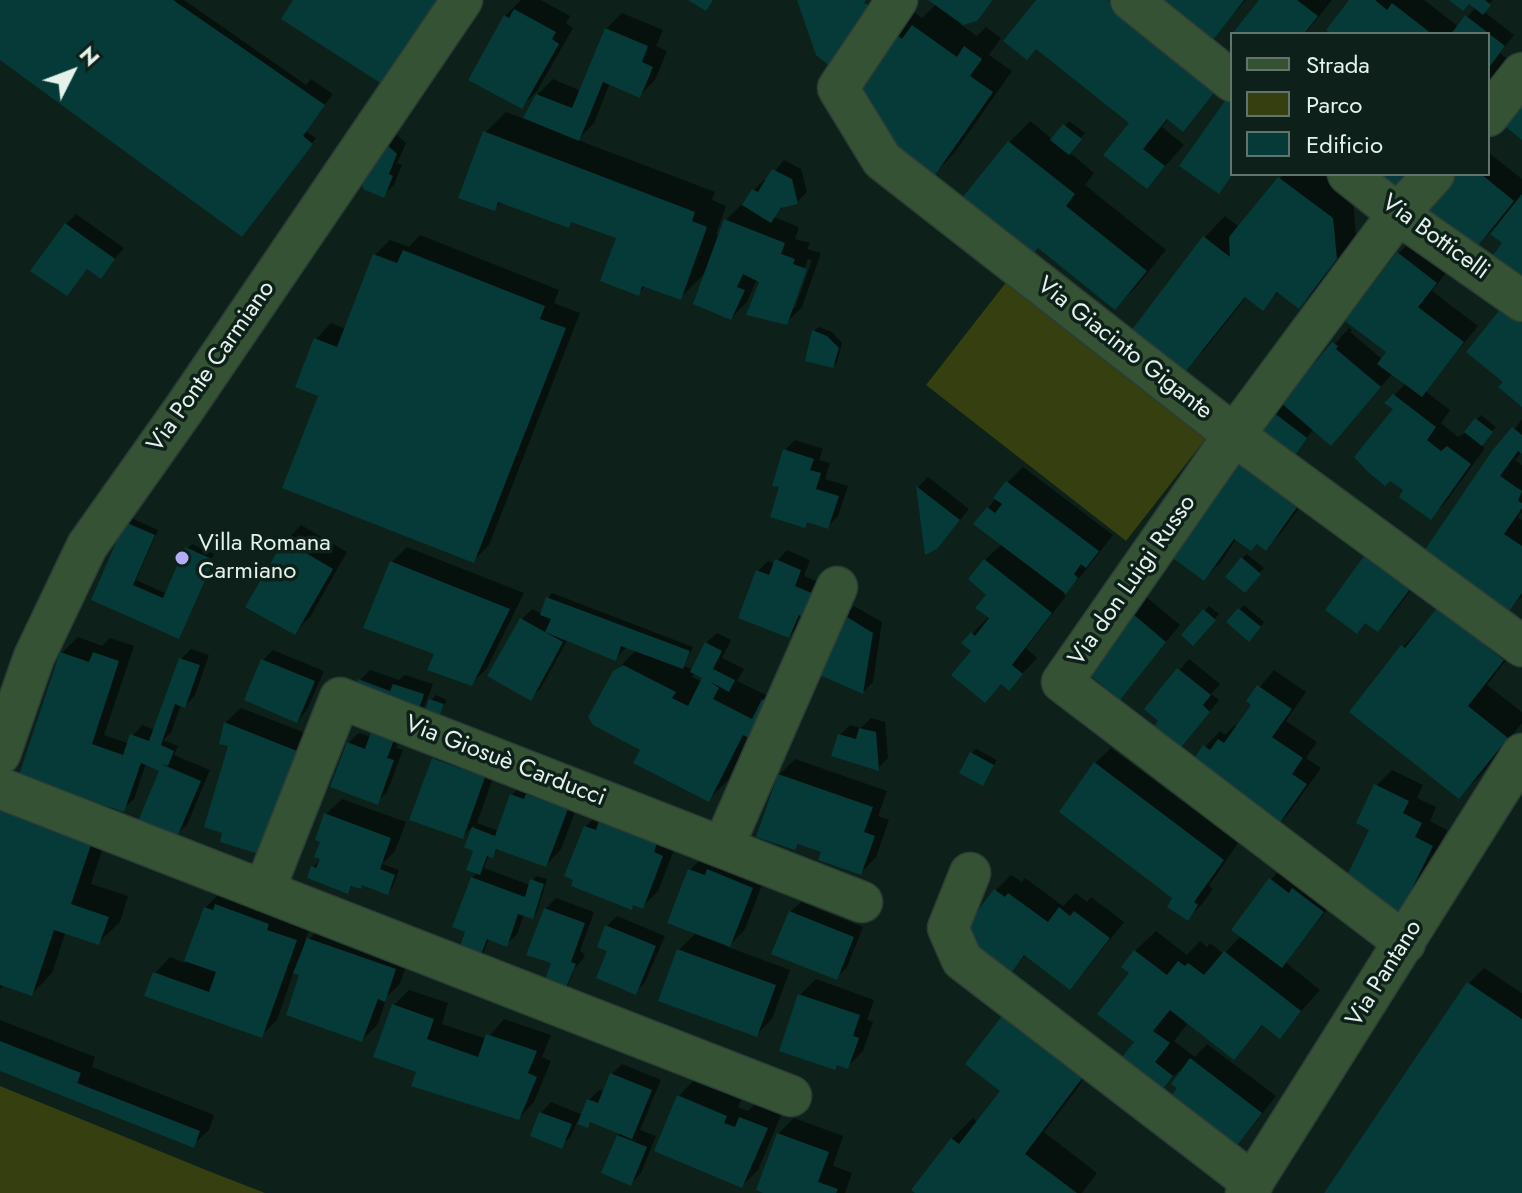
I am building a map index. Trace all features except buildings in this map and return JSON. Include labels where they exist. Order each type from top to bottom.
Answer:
[{"type":"street","name":"Via Ponte Carmiano","points":[[0,754],[34,657],[87,546],[462,0]]},
{"type":"street","name":"Via Giacinto Gigante","points":[[897,0],[838,88],[882,160],[1234,435],[1522,646]]},
{"type":"street","points":[[1131,0],[1230,79]]},
{"type":"street","points":[[1490,113],[1522,73]]},
{"type":"street","name":"Via Botticelli","points":[[1350,176],[1398,214],[1522,301]]},
{"type":"street","name":"Via don Luigi Russo","points":[[1405,943],[1062,682],[1234,435],[1398,214],[1432,176]]},
{"type":"street","points":[[723,847],[837,587]]},
{"type":"street","name":"Via Giosuè Carducci","points":[[264,891],[340,698],[862,902]]},
{"type":"street","name":"Via Pantano","points":[[1249,1188],[1522,754]]},
{"type":"street","points":[[0,788],[791,1096]]},
{"type":"street","points":[[970,873],[948,928],[962,960],[1249,1188]]},
{"type":"green space","points":[[1011,276],[1211,432],[1126,541],[926,385]]},
{"type":"green space","points":[[0,1086],[206,1170],[265,1193],[0,1193]]},
{"type":"place","name":"Villa Romana Carmiano","points":[[182,558]]}]
